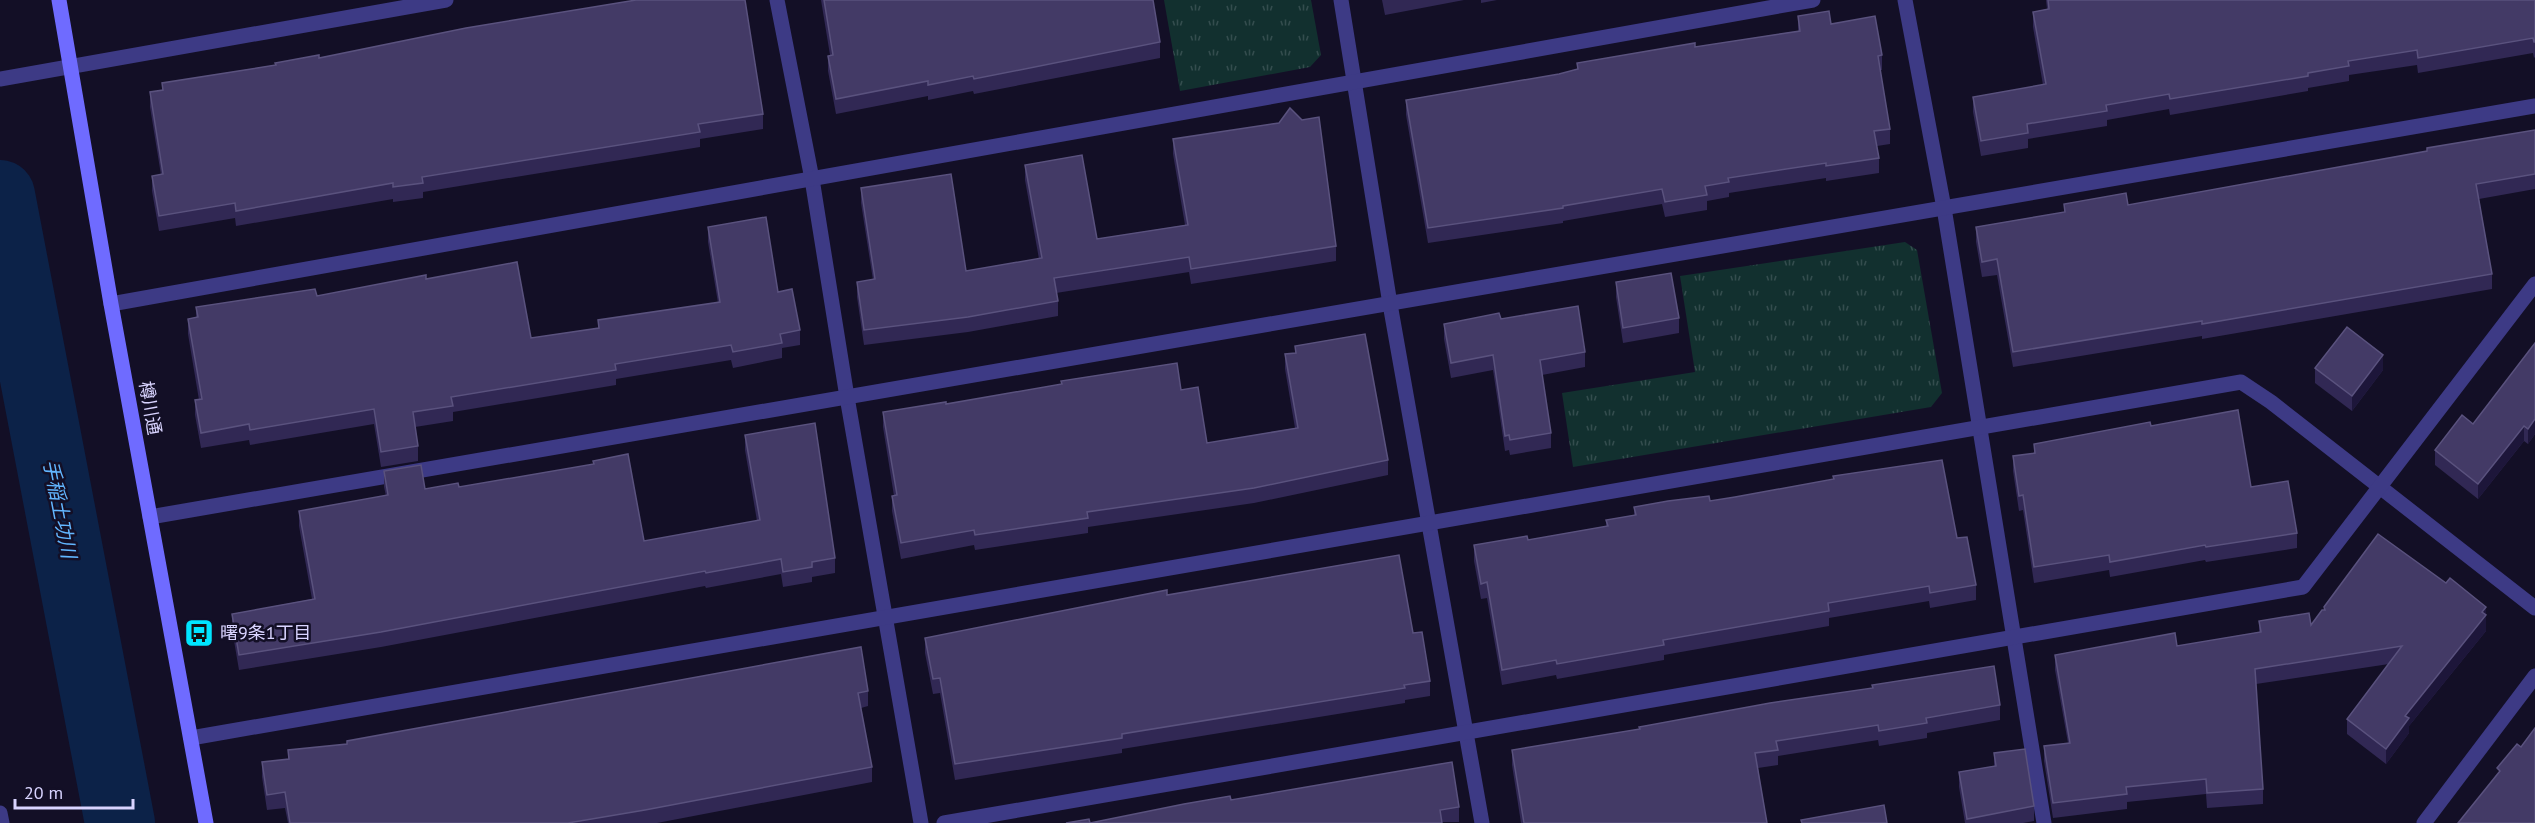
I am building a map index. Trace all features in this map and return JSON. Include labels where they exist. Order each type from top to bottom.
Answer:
[{"type":"street","name":"樽川通","points":[[59,0],[111,304],[206,823]]},
{"type":"street","points":[[0,80],[446,0]]},
{"type":"street","points":[[777,0],[812,179],[847,397],[921,823]]},
{"type":"street","points":[[1341,0],[1390,303],[1482,823]]},
{"type":"street","points":[[111,304],[1814,0]]},
{"type":"street","points":[[1905,0],[1944,208],[2044,823]]},
{"type":"street","points":[[150,517],[2535,106]]},
{"type":"street","points":[[944,823],[2303,587],[2535,284]]},
{"type":"street","points":[[190,738],[2241,382],[2271,402],[2535,608]]},
{"type":"street","points":[[2424,823],[2535,676]]},
{"type":"street","points":[[0,813],[2,823]]},
{"type":"green space","points":[[1164,0],[1311,0],[1321,55],[1310,67],[1180,91]]},
{"type":"green space","points":[[1905,242],[1917,250],[1942,393],[1931,407],[1573,467],[1562,393],[1695,372],[1680,276]]},
{"type":"building","points":[[636,0],[745,0],[763,114],[698,124],[700,132],[422,177],[423,183],[393,187],[393,183],[236,211],[235,203],[159,216],[152,176],[163,174],[150,92],[163,90],[162,83],[276,65],[275,63],[319,55],[319,58],[466,28]]},
{"type":"building","points":[[824,0],[1153,0],[1160,42],[974,79],[973,76],[928,85],[928,81],[836,99],[828,56],[833,55]]},
{"type":"building","points":[[2048,0],[2535,0],[2535,42],[2533,38],[2418,58],[2417,50],[2348,61],[2349,66],[2308,73],[2308,76],[2170,99],[2169,94],[2106,105],[2107,111],[2027,124],[2028,133],[1981,141],[1973,97],[2046,84],[2033,12],[2049,9]]},
{"type":"building","points":[[1829,11],[1831,24],[1875,16],[1882,55],[1878,56],[1890,129],[1874,131],[1879,158],[1826,166],[1826,163],[1728,178],[1729,182],[1705,186],[1707,195],[1665,202],[1662,189],[1563,206],[1563,208],[1428,228],[1406,100],[1559,74],[1578,69],[1577,63],[1695,43],[1695,47],[1800,31],[1798,16]]},
{"type":"building","points":[[1290,108],[1302,120],[1319,117],[1336,246],[1191,269],[1189,257],[1054,278],[1058,301],[968,317],[864,330],[857,282],[875,279],[861,188],[951,174],[966,271],[1042,258],[1025,165],[1082,155],[1097,239],[1188,225],[1173,139],[1279,123]]},
{"type":"building","points":[[2535,130],[2535,174],[2476,184],[2492,274],[2202,324],[2202,321],[2013,352],[1997,259],[1982,262],[1976,227],[2065,212],[2064,204],[2126,193],[2128,205],[2427,151],[2427,148]]},
{"type":"building","points":[[766,217],[778,292],[792,289],[800,330],[780,334],[782,343],[733,352],[731,345],[615,364],[616,370],[451,397],[453,406],[413,412],[418,446],[381,452],[374,409],[250,430],[249,424],[201,433],[195,400],[202,399],[188,319],[198,317],[196,307],[315,289],[317,296],[426,275],[426,279],[517,262],[531,338],[599,328],[598,320],[720,302],[708,227]]},
{"type":"building","points":[[1671,273],[1679,318],[1623,328],[1616,282]]},
{"type":"building","points":[[1578,306],[1585,352],[1540,360],[1551,433],[1510,440],[1509,435],[1505,436],[1493,355],[1451,363],[1444,324],[1499,313],[1501,319]]},
{"type":"building","points":[[2347,327],[2383,355],[2352,396],[2315,368]]},
{"type":"building","points":[[1365,334],[1388,460],[1254,488],[1087,512],[1088,518],[975,535],[974,530],[901,543],[892,496],[897,495],[883,412],[946,402],[946,404],[1062,384],[1061,381],[1177,363],[1181,390],[1198,387],[1207,443],[1298,428],[1285,354],[1296,353],[1295,346]]},
{"type":"building","points":[[2535,343],[2535,419],[2528,429],[2524,426],[2478,484],[2435,450],[2462,415],[2473,424]]},
{"type":"building","points":[[2238,410],[2251,487],[2288,481],[2297,533],[2206,547],[2205,545],[2110,562],[2109,555],[2034,567],[2023,495],[2019,496],[2013,456],[2035,453],[2034,444],[2150,422],[2151,426]]},
{"type":"building","points":[[815,423],[835,558],[812,562],[812,567],[783,572],[781,559],[706,573],[705,571],[381,632],[239,655],[232,614],[315,599],[299,511],[388,495],[384,471],[421,465],[425,489],[458,483],[459,487],[594,464],[593,461],[628,454],[644,541],[760,520],[745,435]]},
{"type":"building","points":[[1942,460],[1957,538],[1967,537],[1976,585],[1930,593],[1929,586],[1828,603],[1829,611],[1663,640],[1664,645],[1557,664],[1556,660],[1502,670],[1487,582],[1481,584],[1474,545],[1527,536],[1528,540],[1608,526],[1606,520],[1636,515],[1634,507],[1709,496],[1710,501],[1834,479],[1833,476]]},
{"type":"building","points":[[2378,534],[2446,583],[2450,578],[2486,607],[2482,612],[2486,615],[2405,716],[2409,718],[2386,749],[2347,719],[2402,646],[2255,669],[2263,789],[2207,793],[2206,779],[2126,787],[2127,794],[2053,803],[2044,746],[2070,743],[2055,655],[2175,633],[2177,646],[2261,632],[2259,621],[2309,613],[2311,625],[2322,610],[2325,610],[2324,607]]},
{"type":"building","points":[[1399,555],[1413,633],[1422,632],[1430,681],[1404,685],[1405,688],[1122,734],[1122,738],[955,764],[940,678],[933,679],[925,638],[1167,590],[1167,595]]},
{"type":"building","points":[[861,647],[868,691],[858,693],[872,767],[568,823],[290,823],[285,792],[267,795],[262,762],[289,759],[288,750],[347,744],[347,741]]},
{"type":"building","points":[[1994,666],[2000,705],[1926,718],[1927,723],[1879,731],[1878,725],[1776,741],[1778,750],[1755,753],[1767,823],[1524,823],[1512,750],[1640,729],[1639,727],[1770,703],[1873,688],[1872,685]]},
{"type":"building","points":[[2535,728],[2535,823],[2458,823],[2500,771],[2497,768],[2517,744],[2521,747]]},
{"type":"building","points":[[2025,749],[2034,806],[1967,819],[1959,772],[1996,766],[1994,753]]},
{"type":"building","points":[[1452,762],[1459,807],[1440,810],[1442,823],[1090,823],[1230,796],[1231,800]]},
{"type":"building","points":[[1884,805],[1887,823],[1802,823],[1801,820]]},
{"type":"building","points":[[1089,819],[1090,823],[1066,823]]},
{"type":"waterway","name":"手稲土功川","points":[[0,195],[120,823]]},
{"type":"place","name":"曙9条1丁目","points":[[199,633]]}]
